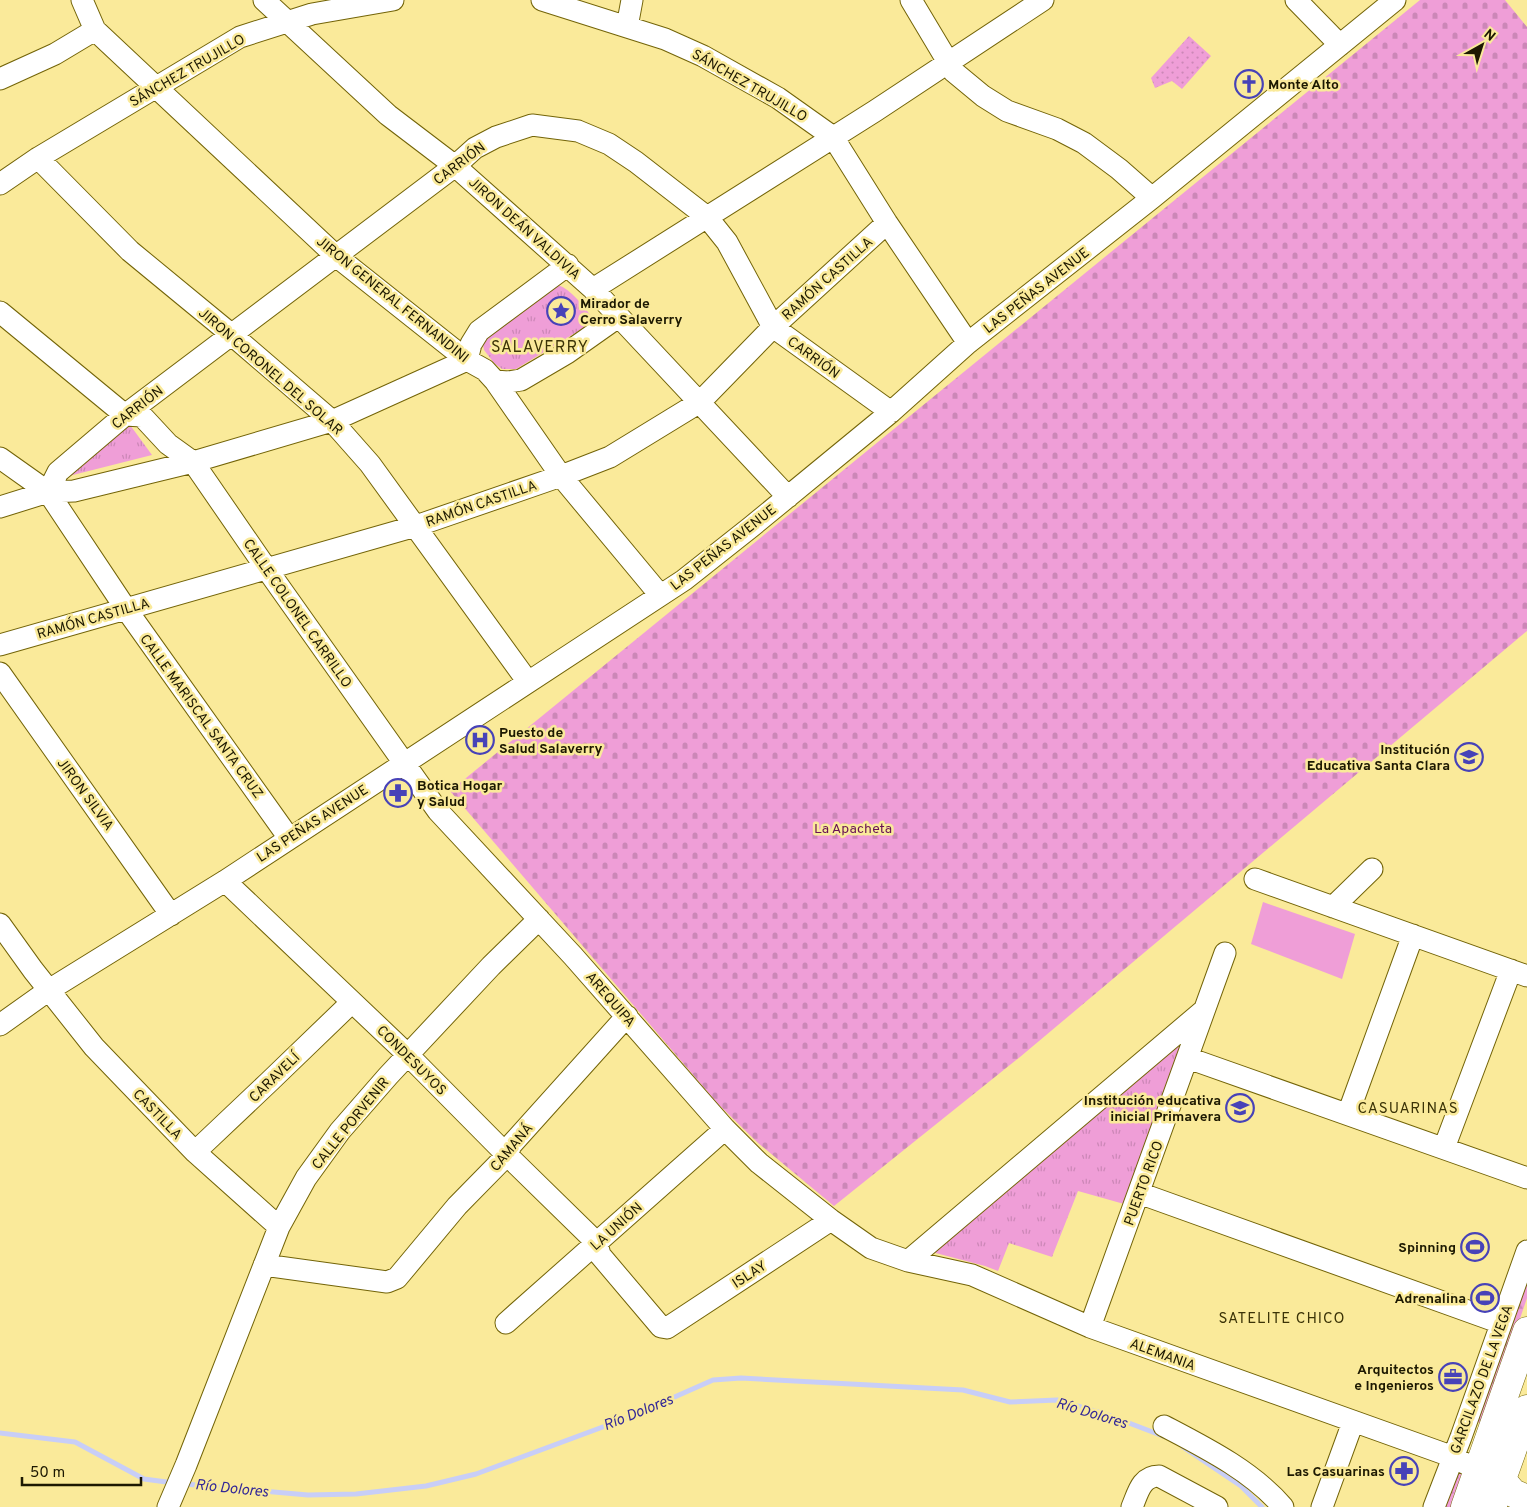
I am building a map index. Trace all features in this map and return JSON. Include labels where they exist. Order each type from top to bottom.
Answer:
[{"type":"main road","points":[[1465,1507],[1502,1478],[1527,1331]]},
{"type":"main road","points":[[1492,1507],[1527,1409]]},
{"type":"main road","points":[[1502,1478],[1513,1494],[1527,1499]]},
{"type":"street","points":[[0,79],[55,54],[95,30],[82,0]]},
{"type":"street","name":"JIRON DEÁN VALDIVIA","points":[[264,0],[388,115],[455,166],[568,265],[593,289],[788,497]]},
{"type":"street","name":"SÁNCHEZ TRUJILLO","points":[[0,184],[38,158],[240,37],[312,14],[393,0]]},
{"type":"street","name":"SÁNCHEZ TRUJILLO","points":[[542,0],[665,38],[703,56],[778,98],[833,137],[887,223],[968,344]]},
{"type":"street","points":[[627,26],[632,0]]},
{"type":"street","points":[[912,0],[954,72],[983,96],[1007,112],[1057,129],[1084,144],[1119,169],[1152,198]]},
{"type":"street","points":[[593,289],[949,63],[1043,0]]},
{"type":"street","name":"LAS PEÑAS AVENUE","points":[[0,1025],[49,990],[225,881],[684,580],[891,412],[968,344],[1152,198],[1395,0]]},
{"type":"street","points":[[1298,1],[1340,45]]},
{"type":"street","name":"JIRON GENERAL FERNANDINI","points":[[95,30],[336,256],[467,360],[485,370],[495,381],[562,476],[660,595]]},
{"type":"street","name":"CARRIÓN","points":[[48,492],[58,472],[125,415],[455,166],[475,148],[515,129],[532,125],[578,131],[608,144],[636,162],[707,217],[727,242],[773,327],[891,412]]},
{"type":"street","name":"JIRON CORONEL DEL SOLAR","points":[[38,158],[130,251],[332,420],[370,464],[528,682]]},
{"type":"street","name":"RAMÓN CASTILLA","points":[[0,645],[416,526],[562,476],[610,457],[700,402],[773,327],[887,223]]},
{"type":"street","points":[[0,507],[48,492],[74,491],[193,462],[332,420],[467,360],[470,344],[479,331],[568,265]]},
{"type":"street","points":[[0,312],[125,415]]},
{"type":"street","points":[[495,381],[521,380],[567,353],[618,317]]},
{"type":"street","name":"CALLE COLONEL CARRILLO","points":[[125,415],[142,416],[168,444],[193,462],[405,764]]},
{"type":"street","name":"CALLE MARISCAL SANTA CRUZ","points":[[0,458],[48,492],[126,609],[289,838]]},
{"type":"street","name":"JIRON SILVIA","points":[[0,673],[170,915]]},
{"type":"street","name":"AREQUIPA","points":[[405,764],[438,811],[627,1016],[725,1129],[759,1163],[831,1220]]},
{"type":"street","points":[[1333,907],[1372,869]]},
{"type":"street","points":[[1255,879],[1519,973],[1444,1148]]},
{"type":"street","name":"CONDESUYOS","points":[[225,881],[407,1054],[597,1243],[600,1254],[661,1327],[667,1328]]},
{"type":"street","name":"CALLE PORVENIR","points":[[168,1506],[186,1465],[279,1227],[306,1178],[340,1131],[407,1054],[539,919]]},
{"type":"street","points":[[0,924],[49,990]]},
{"type":"street","points":[[1348,1114],[1413,935]]},
{"type":"street","name":"PUERTO RICO","points":[[1090,1327],[1188,1058],[1224,953]]},
{"type":"street","name":"CASTILLA","points":[[49,990],[94,1047],[195,1152],[279,1227]]},
{"type":"street","name":"CARAVELÍ","points":[[195,1152],[352,1002]]},
{"type":"street","points":[[908,1261],[1203,1011]]},
{"type":"street","name":"CAMANÁ","points":[[264,1265],[387,1282],[397,1278],[458,1206],[507,1155],[511,1145],[627,1016]]},
{"type":"street","points":[[1188,1058],[1527,1178]]},
{"type":"street","name":"LA UNIÓN","points":[[506,1323],[725,1129]]},
{"type":"street","points":[[1139,1193],[1501,1324]]},
{"type":"street","name":"ALEMANIA","points":[[831,1220],[871,1248],[908,1261],[972,1275],[1090,1327],[1354,1422],[1502,1478]]},
{"type":"street","name":"ISLAY","points":[[667,1328],[831,1220]]},
{"type":"street","name":"GARCILAZO DE LA VEGA","points":[[1434,1507],[1527,1251]]},
{"type":"street","points":[[1322,1507],[1354,1422]]},
{"type":"street","points":[[1164,1426],[1205,1448],[1254,1479],[1270,1492],[1283,1507]]},
{"type":"street","points":[[1132,1507],[1144,1480],[1152,1476],[1159,1476],[1218,1507]]},
{"type":"green space","name":"La Apacheta","points":[[1420,0],[1505,0],[1527,27],[1527,631],[1020,1057],[834,1206],[758,1143],[718,1104],[450,791]]},
{"type":"green space","points":[[1189,36],[1211,56],[1182,89],[1172,81],[1155,88],[1151,78]]},
{"type":"green space","points":[[558,285],[573,294],[585,308],[592,317],[590,324],[516,369],[502,369],[494,363],[484,350],[483,345],[486,336]]},
{"type":"green space","points":[[122,414],[152,455],[61,478]]},
{"type":"green space","points":[[1263,902],[1355,934],[1342,979],[1251,944]]},
{"type":"green space","points":[[1191,1026],[1124,1204],[1078,1191],[1052,1257],[1009,1243],[998,1271],[928,1251]]},
{"type":"green space","points":[[1527,1268],[1527,1298],[1484,1424],[1474,1421]]},
{"type":"green space","points":[[1454,1472],[1464,1472],[1457,1507],[1442,1507]]},
{"type":"waterway","name":"Río Dolores","points":[[185,1484],[308,1495],[356,1494],[426,1486],[476,1474],[627,1418],[713,1380],[741,1378],[963,1390],[1010,1402],[1057,1400],[1108,1415],[1163,1436]]},
{"type":"waterway","name":"Río Dolores","points":[[0,1433],[75,1442],[144,1479],[174,1483]]},
{"type":"waterway","name":"Río Dolores","points":[[1183,1447],[1241,1486],[1262,1507]]},
{"type":"place","name":"Monte Alto","points":[[1249,84]]},
{"type":"place","name":"Mirador de Cerro Salaverry","points":[[561,311]]},
{"type":"place","name":"Puesto de Salud Salaverry","points":[[480,740]]},
{"type":"place","name":"Institución Educativa Santa Clara","points":[[1469,757]]},
{"type":"place","name":"Botica Hogar y Salud","points":[[398,793]]},
{"type":"place","name":"Institución educativa inicial Primavera","points":[[1240,1108]]},
{"type":"place","name":"Spinning","points":[[1475,1247]]},
{"type":"place","name":"Adrenalina","points":[[1485,1298]]},
{"type":"place","name":"Arquitectos e Ingenieros","points":[[1453,1377]]},
{"type":"place","name":"Las Casuarinas","points":[[1404,1471]]},
{"type":"district","name":"SALAVERRY","points":[[540,346]]},
{"type":"district","name":"CASUARINAS","points":[[1408,1108]]},
{"type":"district","name":"SATELITE CHICO","points":[[1282,1318]]}]
